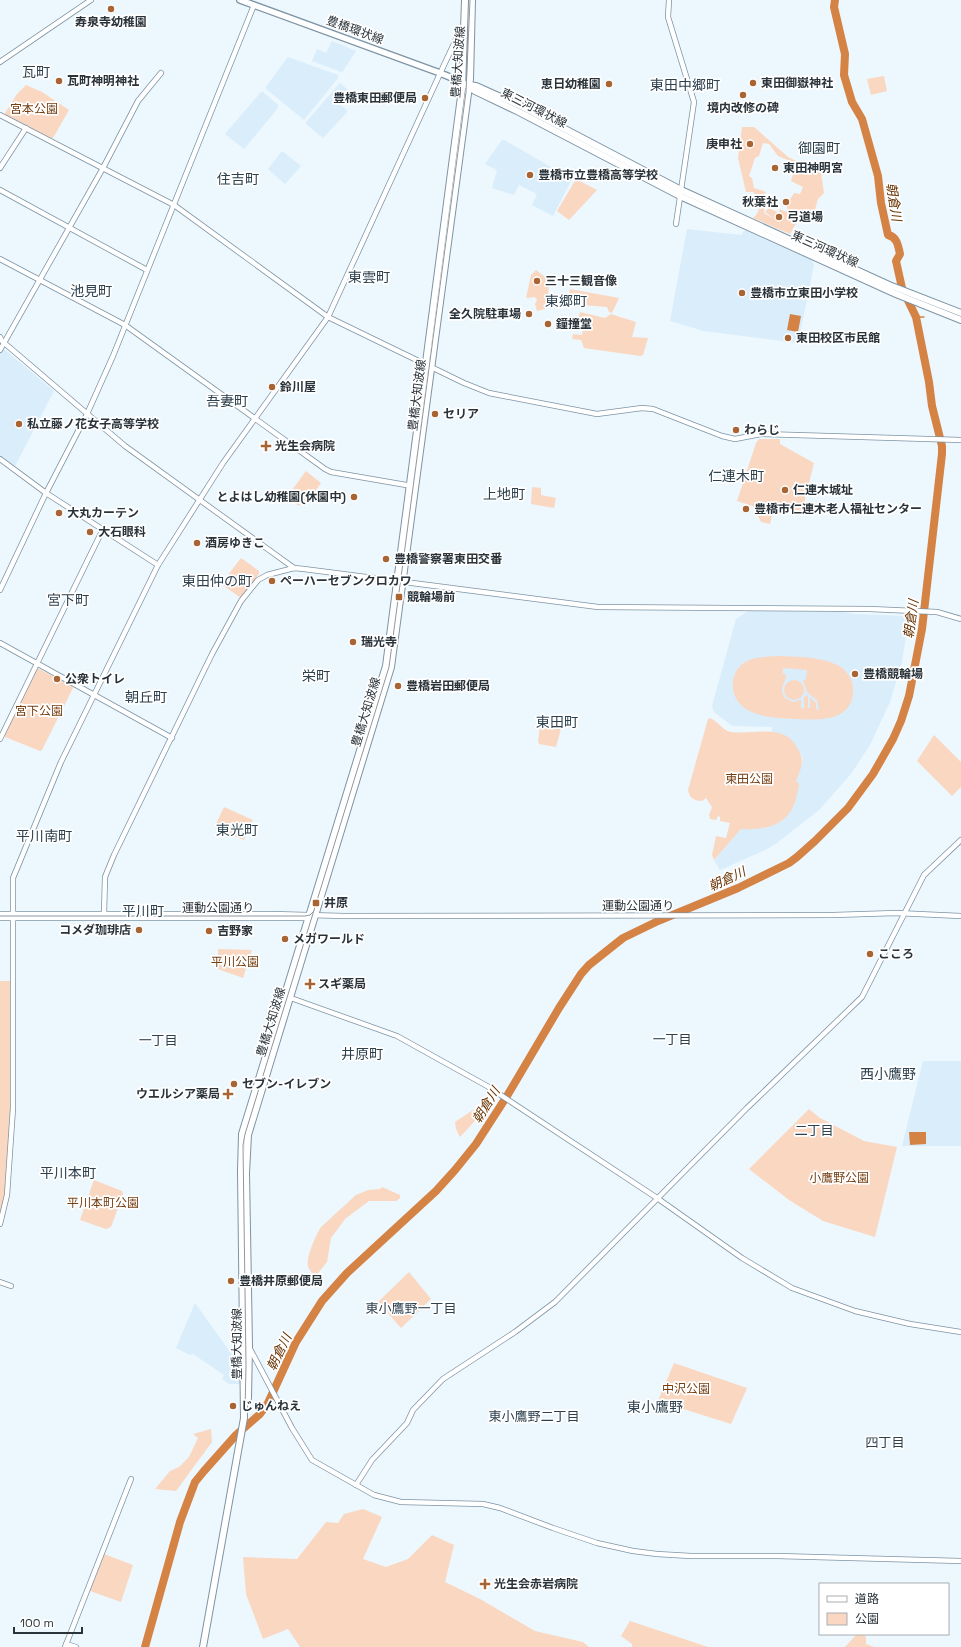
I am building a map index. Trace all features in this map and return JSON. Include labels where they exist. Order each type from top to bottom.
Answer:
[{"type":"main road","name":"豊橋環状線","points":[[240,0],[440,73],[465,84]]},
{"type":"main road","name":"豊橋大知波線","points":[[244,1418],[247,1409],[249,1346],[246,1145],[252,1119],[311,916],[389,678],[399,582],[465,84],[465,0]]},
{"type":"main road","name":"豊橋大知波線","points":[[465,84],[470,74],[472,0]]},
{"type":"main road","name":"東三河環状線","points":[[465,84],[476,86],[522,107],[680,193],[896,294],[961,313]]},
{"type":"main road","name":"東三河環状線","points":[[680,193],[894,287],[961,320]]},
{"type":"main road","name":"豊橋大知波線","points":[[203,1647],[244,1418],[241,1144],[247,1117],[287,996]]},
{"type":"street","points":[[0,62],[90,0]]},
{"type":"street","points":[[669,0],[668,17],[694,102],[694,112],[676,224]]},
{"type":"street","points":[[0,590],[46,493],[87,414],[174,205],[254,5]]},
{"type":"street","points":[[0,1224],[6,1194],[13,1108],[13,878],[61,762],[158,565],[228,455],[256,419],[328,317],[440,73],[460,31],[464,28]]},
{"type":"street","points":[[0,350],[103,168],[138,101],[162,73]]},
{"type":"street","points":[[0,115],[174,205],[328,317],[489,393],[597,414],[642,408],[654,409],[722,436],[735,439],[761,434],[961,440]]},
{"type":"street","points":[[0,168],[26,128]]},
{"type":"street","points":[[0,190],[147,270]]},
{"type":"street","points":[[0,259],[125,325],[331,472],[412,486]]},
{"type":"street","points":[[0,337],[4,343],[125,446],[294,568]]},
{"type":"street","points":[[0,459],[46,493],[158,565]]},
{"type":"street","points":[[0,739],[103,529]]},
{"type":"street","points":[[104,914],[104,877],[114,854],[212,654],[241,601],[258,580],[267,575],[294,568],[598,607],[914,610],[937,612],[961,619]]},
{"type":"street","points":[[0,643],[172,738]]},
{"type":"street","points":[[356,1485],[372,1460],[407,1422],[413,1410],[443,1379],[515,1332],[555,1302],[657,1198],[862,997],[924,875],[961,840]]},
{"type":"street","name":"運動公園通り","points":[[0,914],[13,916],[636,916],[904,914],[961,916]]},
{"type":"street","name":"運動公園通り","points":[[0,918],[13,916],[104,914],[311,916]]},
{"type":"street","points":[[287,996],[397,1036],[497,1091],[657,1198],[742,1258],[792,1288],[855,1311],[910,1324],[961,1332]]},
{"type":"street","points":[[0,1282],[11,1286]]},
{"type":"street","points":[[249,1346],[292,1428],[312,1460],[374,1495],[401,1502],[483,1504],[500,1508],[598,1543],[633,1551],[691,1556],[785,1556],[961,1561]]},
{"type":"street","points":[[76,1647],[65,1646],[131,1479]]},
{"type":"shaded area","points":[[332,41],[356,51],[341,72],[312,61],[317,49],[326,53]]},
{"type":"shaded area","points":[[288,57],[338,75],[338,78],[304,120],[265,88]]},
{"type":"shaded area","points":[[340,83],[349,91],[338,103],[348,111],[323,138],[306,124],[306,122]]},
{"type":"shaded area","points":[[261,92],[263,92],[278,105],[278,108],[244,149],[225,134]]},
{"type":"shaded area","name":"豊橋市立豊橋高等学校","points":[[502,140],[572,179],[553,216],[532,205],[537,194],[519,185],[514,195],[492,188],[497,170],[485,164]]},
{"type":"shaded area","points":[[282,151],[301,166],[285,184],[268,169]]},
{"type":"shaded area","name":"豊橋市立東田小学校","points":[[687,229],[741,235],[745,230],[812,260],[814,265],[798,343],[704,331],[670,321]]},
{"type":"shaded area","points":[[790,314],[801,316],[798,332],[787,330]]},
{"type":"shaded area","name":"私立藤ノ花女子高等学校","points":[[2,350],[5,350],[54,391],[15,466],[0,456],[0,355]]},
{"type":"shaded area","points":[[748,611],[844,612],[854,614],[904,616],[907,619],[907,630],[902,662],[890,702],[870,745],[851,774],[819,810],[777,843],[720,870],[714,860],[741,829],[765,828],[780,821],[792,808],[796,782],[803,760],[801,754],[782,734],[772,732],[772,727],[732,726],[714,712],[712,706],[736,619]]},
{"type":"shaded area","points":[[923,1061],[961,1061],[961,1146],[902,1146]]},
{"type":"shaded area","points":[[909,1132],[926,1132],[926,1144],[910,1145]]},
{"type":"shaded area","points":[[195,1303],[235,1359],[233,1362],[242,1379],[241,1384],[229,1384],[222,1379],[224,1375],[193,1354],[190,1355],[176,1348]]},
{"type":"green space","points":[[884,76],[887,91],[871,95],[867,79]]},
{"type":"green space","name":"宮本公園","points":[[26,85],[42,92],[69,110],[53,138],[5,115],[17,94]]},
{"type":"green space","points":[[742,127],[754,127],[788,157],[821,173],[824,193],[818,199],[812,220],[805,217],[795,225],[790,234],[753,218],[759,209],[758,201],[753,192],[746,192],[738,158]],"holes":[[[763,143],[769,144],[778,156],[790,161],[791,166],[795,168],[791,181],[803,187],[800,194],[794,193],[786,206],[788,209],[786,212],[780,209],[779,212],[783,215],[769,208],[765,212],[775,219],[764,213],[765,205],[762,197],[766,192],[754,188],[752,178],[749,176],[755,158],[759,156]]]},
{"type":"green space","points":[[576,179],[597,190],[569,220],[557,211]]},
{"type":"green space","points":[[536,270],[557,286],[549,285],[548,296],[550,301],[545,309],[537,311],[535,304],[537,300],[535,297],[526,298],[531,275]]},
{"type":"green space","points":[[570,289],[619,298],[612,313],[609,312],[607,307],[582,305],[582,301],[573,299],[573,296],[569,295]]},
{"type":"green space","points":[[580,312],[605,318],[611,314],[636,322],[632,337],[648,338],[643,355],[640,356],[584,348],[581,340],[572,339],[573,334],[582,335],[583,329],[576,328]]},
{"type":"green space","points":[[759,439],[780,439],[780,444],[814,463],[801,515],[773,510],[770,524],[761,522],[753,506],[737,501],[756,443]]},
{"type":"green space","points":[[306,471],[321,483],[306,504],[302,501],[299,506],[287,497]]},
{"type":"green space","points":[[532,487],[541,488],[541,495],[556,498],[554,508],[531,504]]},
{"type":"green space","points":[[241,558],[259,571],[259,574],[241,598],[221,584]]},
{"type":"green space","points":[[777,656],[815,658],[830,662],[843,669],[853,685],[852,700],[847,708],[841,714],[813,720],[768,717],[744,708],[737,701],[734,695],[733,682],[737,670],[747,661]],"holes":[[[783,668],[807,670],[806,679],[803,681],[807,692],[817,700],[819,710],[816,709],[816,703],[810,697],[810,708],[808,708],[807,695],[804,697],[804,709],[801,708],[801,700],[793,702],[785,698],[783,695],[782,689],[786,677],[786,674],[783,674]]]},
{"type":"green space","name":"宮下公園","points":[[37,668],[72,686],[73,688],[42,750],[40,751],[5,737],[5,734]]},
{"type":"green space","points":[[794,680],[801,683],[804,690],[801,697],[794,700],[787,697],[784,690],[787,683]]},
{"type":"green space","points":[[541,718],[563,721],[556,747],[539,744]]},
{"type":"green space","name":"東田公園","points":[[710,718],[731,732],[774,732],[782,734],[795,744],[802,759],[796,782],[799,783],[799,786],[796,800],[789,814],[777,823],[770,826],[756,829],[741,829],[714,860],[712,855],[716,836],[726,838],[730,823],[720,821],[720,817],[718,816],[716,820],[710,819],[709,815],[712,807],[706,798],[700,801],[696,800],[690,796],[688,790],[708,719]]},
{"type":"green space","points":[[934,735],[961,762],[961,787],[952,796],[917,761]]},
{"type":"green space","points":[[224,807],[253,820],[244,840],[216,829],[215,826]]},
{"type":"green space","name":"平川公園","points":[[218,949],[252,950],[243,978],[218,969]]},
{"type":"green space","points":[[0,981],[13,981],[13,1103],[9,1164],[0,1224]]},
{"type":"green space","name":"小鷹野公園","points":[[809,1109],[820,1118],[864,1141],[897,1147],[875,1237],[823,1221],[789,1200],[749,1169]]},
{"type":"green space","points":[[473,1110],[481,1110],[474,1122],[460,1137],[456,1129],[455,1122]]},
{"type":"green space","name":"平川本町公園","points":[[94,1180],[122,1191],[123,1194],[111,1227],[106,1229],[80,1220]]},
{"type":"green space","points":[[382,1187],[400,1195],[400,1198],[396,1201],[369,1201],[345,1219],[331,1238],[327,1262],[315,1277],[308,1266],[308,1257],[321,1227],[356,1195],[368,1190],[380,1189]]},
{"type":"green space","points":[[409,1272],[431,1299],[401,1328],[378,1302]]},
{"type":"green space","name":"中沢公園","points":[[674,1363],[747,1388],[731,1424],[658,1401]]},
{"type":"green space","points":[[211,1429],[212,1442],[176,1491],[155,1489],[170,1471],[179,1467],[189,1457],[198,1438],[193,1434]]},
{"type":"green space","points":[[363,1509],[382,1517],[363,1559],[386,1567],[408,1559],[432,1535],[454,1545],[445,1582],[480,1599],[535,1631],[583,1642],[589,1647],[300,1647],[288,1629],[263,1639],[246,1594],[243,1557],[297,1559],[326,1522],[338,1523],[344,1514]]},
{"type":"green space","points":[[104,1554],[133,1565],[121,1602],[90,1591]]},
{"type":"green space","points":[[630,1621],[708,1647],[632,1647],[632,1644],[621,1636]]},
{"type":"green space","points":[[856,1635],[864,1635],[866,1637],[866,1644],[874,1647],[845,1647]]},
{"type":"waterway","name":"朝倉川","points":[[145,1647],[180,1522],[195,1482],[236,1435],[260,1414],[268,1403],[296,1342],[322,1301],[347,1273],[436,1191],[476,1144],[581,974],[589,965],[623,938],[658,921],[738,888],[789,863],[797,857],[848,808],[873,774],[893,739],[901,721],[909,696],[922,629],[942,446],[932,406],[929,382],[916,317],[902,288],[896,261],[900,254],[899,248],[897,242],[888,235],[881,203],[878,176],[862,119],[852,102],[844,75],[845,54],[834,7],[835,0]]},
{"type":"waterway","name":"朝倉川","points":[[916,317],[924,317]]},
{"type":"tram line","points":[[245,1412],[246,1365],[243,1145],[245,1134],[389,667],[466,92],[470,0]]},
{"type":"tram line","points":[[0,916],[305,916],[310,915],[314,911]]},
{"type":"place","name":"寿泉寺幼稚園","points":[[111,9]]},
{"type":"place","name":"瓦町神明神社","points":[[59,81]]},
{"type":"place","name":"東田御嶽神社","points":[[753,83]]},
{"type":"place","name":"恵日幼稚園","points":[[609,84]]},
{"type":"place","name":"境内改修の碑","points":[[743,95]]},
{"type":"place","name":"豊橋東田郵便局","points":[[425,98]]},
{"type":"place","name":"庚申社","points":[[750,144]]},
{"type":"place","name":"東田神明宮","points":[[775,168]]},
{"type":"place","name":"豊橋市立豊橋高等学校","points":[[530,175]]},
{"type":"place","name":"秋葉社","points":[[786,202]]},
{"type":"place","name":"弓道場","points":[[779,217]]},
{"type":"place","name":"三十三観音像","points":[[537,281]]},
{"type":"place","name":"豊橋市立東田小学校","points":[[742,293]]},
{"type":"place","name":"全久院駐車場","points":[[529,314]]},
{"type":"place","name":"鐘撞堂","points":[[548,324]]},
{"type":"place","name":"東田校区市民館","points":[[788,338]]},
{"type":"place","name":"鈴川屋","points":[[272,387]]},
{"type":"place","name":"セリア","points":[[435,414]]},
{"type":"place","name":"私立藤ノ花女子高等学校","points":[[19,424]]},
{"type":"place","name":"わらじ","points":[[736,430]]},
{"type":"place","name":"光生会病院","points":[[266,446]]},
{"type":"place","name":"仁連木城址","points":[[785,490]]},
{"type":"place","name":"とよはし幼稚園(休園中)","points":[[354,497]]},
{"type":"place","name":"豊橋市仁連木老人福祉センター","points":[[746,509]]},
{"type":"place","name":"大丸カーテン","points":[[59,513]]},
{"type":"place","name":"大石眼科","points":[[90,532]]},
{"type":"place","name":"酒房ゆきこ","points":[[197,543]]},
{"type":"place","name":"豊橋警察署東田交番","points":[[386,559]]},
{"type":"place","name":"ペーハーセブンクロカワ","points":[[272,581]]},
{"type":"place","name":"競輪場前","points":[[399,597]]},
{"type":"place","name":"瑞光寺","points":[[353,642]]},
{"type":"place","name":"豊橋競輪場","points":[[855,674]]},
{"type":"place","name":"公衆トイレ","points":[[57,679]]},
{"type":"place","name":"豊橋岩田郵便局","points":[[398,686]]},
{"type":"place","name":"井原","points":[[316,903]]},
{"type":"place","name":"コメダ珈琲店","points":[[139,930]]},
{"type":"place","name":"吉野家","points":[[209,931]]},
{"type":"place","name":"メガワールド","points":[[285,939]]},
{"type":"place","name":"こころ","points":[[870,954]]},
{"type":"place","name":"スギ薬局","points":[[310,984]]},
{"type":"place","name":"セブン-イレブン","points":[[234,1084]]},
{"type":"place","name":"ウエルシア薬局","points":[[228,1094]]},
{"type":"place","name":"豊橋井原郵便局","points":[[231,1281]]},
{"type":"place","name":"じゅんねえ","points":[[233,1406]]},
{"type":"place","name":"光生会赤岩病院","points":[[485,1584]]},
{"type":"district","name":"瓦町","points":[[36,72]]},
{"type":"district","name":"東田中郷町","points":[[685,85]]},
{"type":"district","name":"御園町","points":[[819,148]]},
{"type":"district","name":"住吉町","points":[[238,179]]},
{"type":"district","name":"東雲町","points":[[369,277]]},
{"type":"district","name":"池見町","points":[[91,291]]},
{"type":"district","name":"東郷町","points":[[566,301]]},
{"type":"district","name":"吾妻町","points":[[227,401]]},
{"type":"district","name":"仁連木町","points":[[736,476]]},
{"type":"district","name":"上地町","points":[[504,494]]},
{"type":"district","name":"東田仲の町","points":[[217,581]]},
{"type":"district","name":"宮下町","points":[[68,600]]},
{"type":"district","name":"栄町","points":[[316,676]]},
{"type":"district","name":"朝丘町","points":[[146,697]]},
{"type":"district","name":"東田町","points":[[557,722]]},
{"type":"district","name":"東光町","points":[[237,830]]},
{"type":"district","name":"平川南町","points":[[44,836]]},
{"type":"district","name":"平川町","points":[[143,911]]},
{"type":"district","name":"一丁目","points":[[672,1039]]},
{"type":"district","name":"一丁目","points":[[158,1040]]},
{"type":"district","name":"井原町","points":[[362,1054]]},
{"type":"district","name":"西小鷹野","points":[[888,1074]]},
{"type":"district","name":"二丁目","points":[[814,1130]]},
{"type":"district","name":"平川本町","points":[[68,1173]]},
{"type":"district","name":"東小鷹野一丁目","points":[[411,1308]]},
{"type":"district","name":"東小鷹野","points":[[655,1407]]},
{"type":"district","name":"東小鷹野二丁目","points":[[534,1416]]},
{"type":"district","name":"四丁目","points":[[885,1442]]}]
